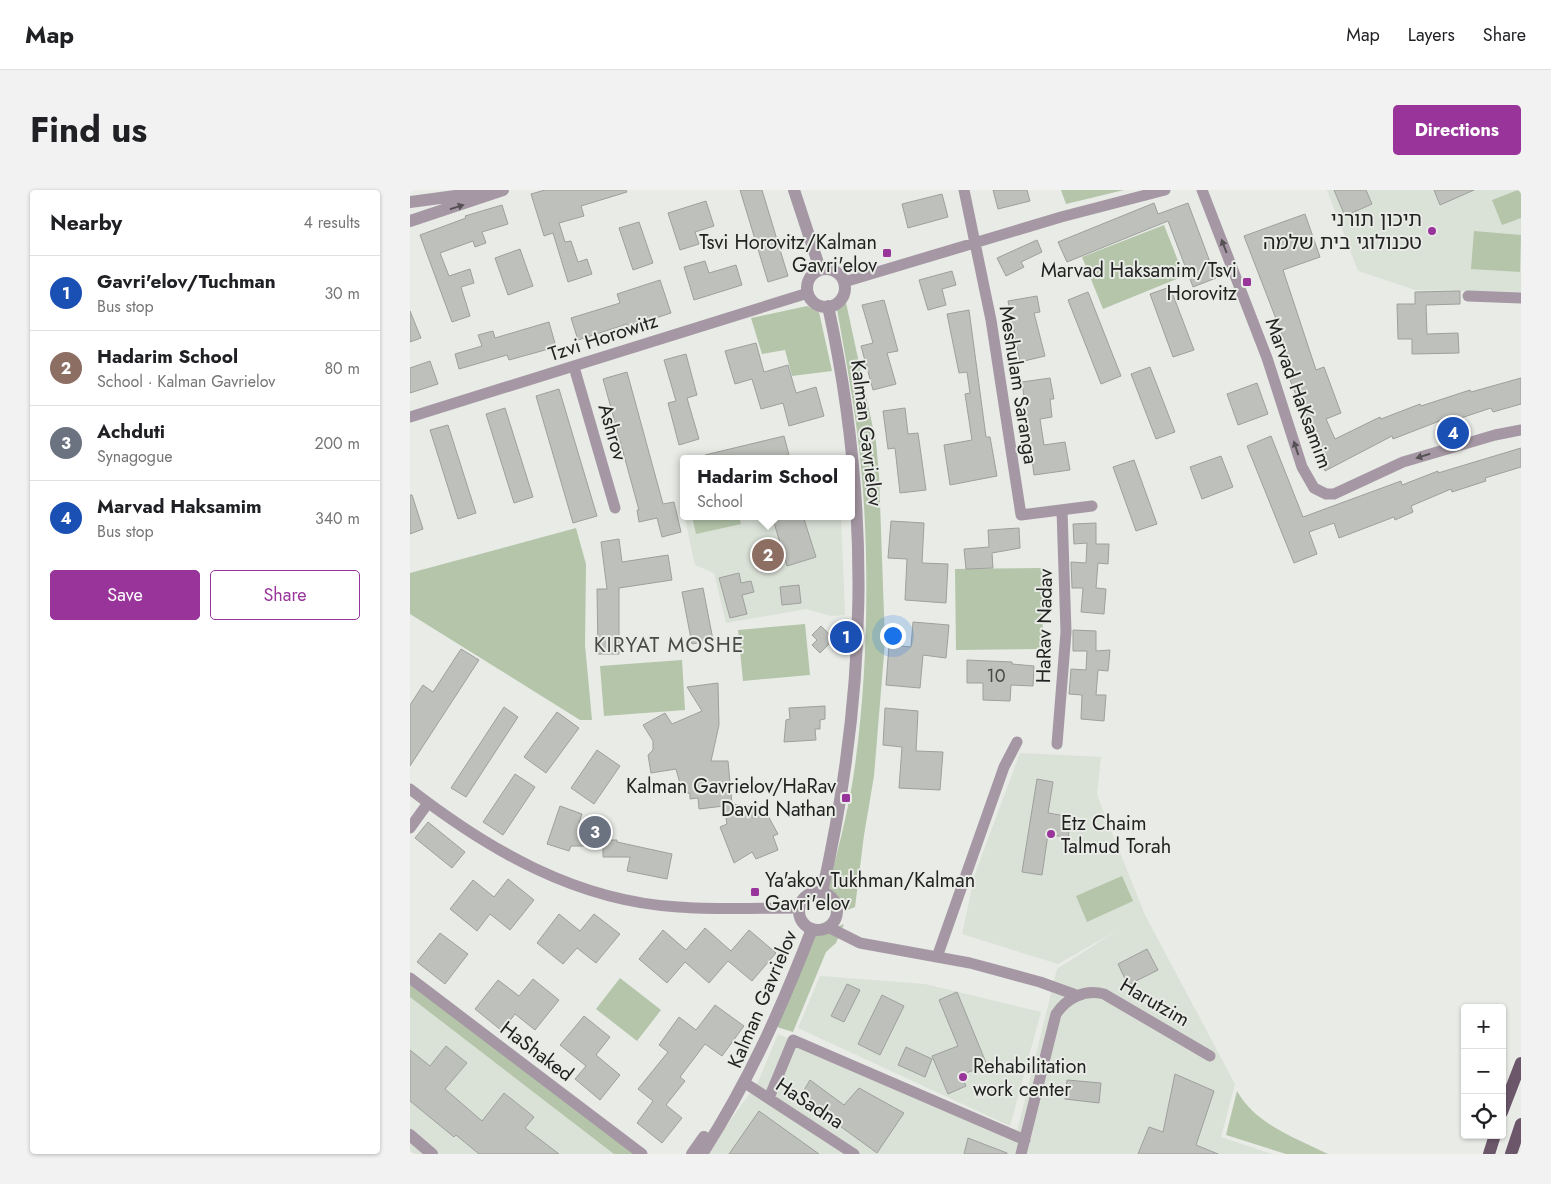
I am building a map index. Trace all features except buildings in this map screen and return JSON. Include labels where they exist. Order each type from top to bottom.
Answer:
[{"type":"main road","points":[[1506,1102],[1521,1063]]},
{"type":"main road","points":[[1512,1154],[1521,1124]]},
{"type":"main road","points":[[1489,1154],[1494,1139]]},
{"type":"street","points":[[410,202],[503,190]]},
{"type":"street","points":[[410,221],[503,190]]},
{"type":"street","points":[[794,190],[820,270]]},
{"type":"street","name":"Meshulam Saranga","points":[[964,190],[991,320],[1021,515],[1092,506]]},
{"type":"street","points":[[844,282],[975,243],[1166,190]]},
{"type":"street","name":"Marvad HaKsamim","points":[[1202,190],[1267,358],[1302,467],[1314,488],[1326,494],[1334,494],[1403,462],[1495,435],[1521,430]]},
{"type":"street","points":[[820,270],[837,272],[844,282],[843,295],[840,300],[828,306],[818,304],[808,292],[811,276],[820,270]]},
{"type":"street","name":"Tzvi Horowitz","points":[[410,417],[808,292]]},
{"type":"street","points":[[1468,296],[1521,298]]},
{"type":"street","name":"Kalman Gavrielov","points":[[828,306],[847,406],[854,455]]},
{"type":"street","name":"Ashrov","points":[[574,367],[616,508]]},
{"type":"street","name":"Kalman Gavrielov","points":[[822,893],[837,827],[855,686],[860,554],[855,465]]},
{"type":"street","name":"HaRav Nadav","points":[[1057,744],[1066,632],[1062,510]]},
{"type":"street","points":[[937,957],[1004,767],[1017,742]]},
{"type":"street","points":[[410,789],[498,851],[546,875],[598,893],[677,907],[800,908]]},
{"type":"street","points":[[410,828],[428,803]]},
{"type":"street","points":[[822,893],[833,899],[837,909],[836,918],[828,927],[812,929],[803,921],[800,908],[808,895],[822,893]]},
{"type":"street","points":[[828,927],[860,943],[970,963],[1040,982],[1076,996]]},
{"type":"street","name":"Kalman Gavrielov","points":[[702,1154],[745,1083],[779,1012],[812,929]]},
{"type":"street","name":"HaShaked","points":[[410,978],[642,1154]]},
{"type":"street","name":"Harutzim","points":[[1076,996],[1087,992],[1104,994],[1210,1056]]},
{"type":"street","points":[[1021,1154],[1056,1014],[1062,1005],[1076,996]]},
{"type":"street","points":[[768,1098],[793,1040],[1025,1140]]},
{"type":"street","name":"Kalman Gavrielov","points":[[692,1154],[745,1083]]},
{"type":"street","name":"HaSadna","points":[[745,1083],[854,1154]]},
{"type":"street","points":[[410,1136],[432,1154]]},
{"type":"shaded area","name":"תיכון תורני טכנולוגי בית שלמה","points":[[1327,190],[1521,190],[1521,292],[1415,290],[1358,271]]},
{"type":"shaded area","points":[[685,520],[841,520],[845,615],[831,616],[806,609],[726,623],[714,573],[695,565]]},
{"type":"shaded area","points":[[1020,753],[1101,757],[1097,795],[1145,915],[1235,1084],[1221,1137],[1272,1154],[706,1154],[758,1082],[778,1034],[1015,1140],[1057,969],[1118,930],[1058,964],[962,934],[975,874]]},
{"type":"shaded area","name":"Rehabilitation work center","points":[[820,976],[925,984],[1041,1012],[1010,1126],[798,1028]]},
{"type":"shaded area","points":[[410,991],[618,1154],[410,1154]]},
{"type":"green space","points":[[1061,190],[1124,190],[1066,204]]},
{"type":"green space","points":[[1521,190],[1521,218],[1502,225],[1492,200]]},
{"type":"green space","points":[[1164,225],[1184,276],[1103,309],[1082,257]]},
{"type":"green space","points":[[1474,231],[1521,235],[1520,272],[1471,269]]},
{"type":"green space","points":[[845,298],[876,442],[879,475],[885,642],[874,776],[855,907],[845,911],[838,896],[828,889],[848,807],[858,742],[866,623],[866,542],[859,446],[837,309]]},
{"type":"green space","points":[[807,306],[819,312],[832,371],[792,376],[785,350],[762,354],[751,318]]},
{"type":"green space","points":[[693,520],[740,520],[741,524],[696,534]]},
{"type":"green space","points":[[576,528],[586,564],[585,645],[592,720],[580,720],[410,614],[410,573]]},
{"type":"green space","points":[[1042,568],[1043,649],[956,650],[955,569]]},
{"type":"green space","points":[[805,624],[810,675],[743,681],[738,630]]},
{"type":"green space","points":[[682,660],[685,710],[604,716],[600,666]]},
{"type":"green space","points":[[1122,876],[1133,901],[1087,922],[1076,896]]},
{"type":"green space","points":[[844,924],[836,943],[826,952],[793,1032],[777,1027],[815,936]]},
{"type":"green space","points":[[620,978],[661,1010],[637,1041],[596,1009]]},
{"type":"green space","points":[[410,980],[640,1154],[614,1154],[410,997]]},
{"type":"green space","points":[[1237,1091],[1254,1113],[1265,1121],[1290,1136],[1328,1154],[1286,1154],[1226,1135]]},
{"type":"place","name":"תיכון תורני טכנולוגי בית שלמה","points":[[1432,231]]},
{"type":"place","name":"Tsvi Horovitz/Kalman Gavri'elov","points":[[887,253]]},
{"type":"place","name":"Marvad Haksamim/Tsvi Horovitz","points":[[1247,282]]},
{"type":"place","name":"Marvad Haksamim","points":[[1453,433]]},
{"type":"place","name":"Hadarim School","points":[[768,555]]},
{"type":"place","name":"Gavri'elov/Tuchman","points":[[846,637]]},
{"type":"place","name":"Kalman Gavrielov/HaRav David Nathan","points":[[846,798]]},
{"type":"place","name":"Achduti","points":[[595,832]]},
{"type":"place","name":"Etz Chaim Talmud Torah","points":[[1051,834]]},
{"type":"place","name":"Ya'akov Tukhman/Kalman Gavri'elov","points":[[755,892]]},
{"type":"place","name":"Rehabilitation work center","points":[[963,1077]]},
{"type":"district","name":"KIRYAT MOSHE","points":[[669,645]]}]
